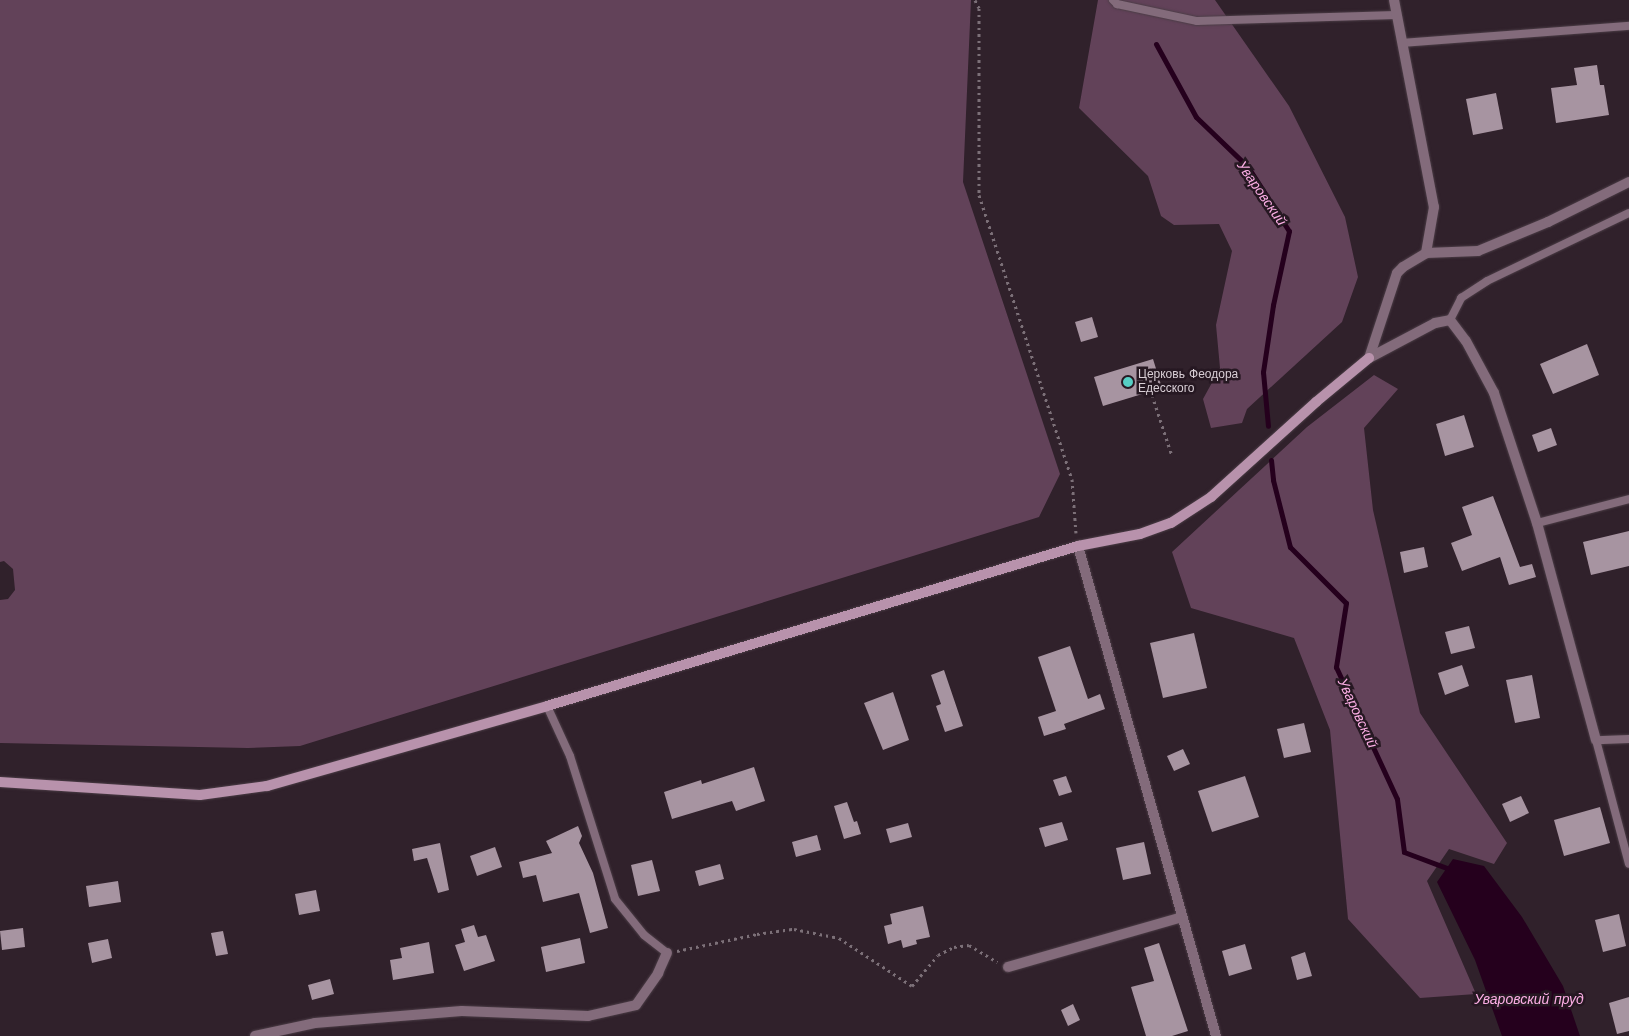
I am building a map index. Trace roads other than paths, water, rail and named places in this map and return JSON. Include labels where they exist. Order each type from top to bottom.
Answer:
[{"type":"street","points":[[1394,0],[1434,206],[1426,253]]},
{"type":"street","points":[[1369,358],[1397,273],[1403,267],[1426,253],[1478,251],[1548,222],[1629,182]]},
{"type":"street","points":[[0,782],[200,795],[268,786],[547,706],[1078,546],[1140,534],[1171,523],[1211,497],[1316,402],[1369,358],[1435,323],[1450,320],[1466,341],[1494,393],[1536,523],[1596,740]]},
{"type":"street","points":[[1078,546],[1216,1036]]},
{"type":"street","points":[[1008,967],[1182,917]]},
{"type":"street","points":[[255,1036],[315,1023],[462,1011],[588,1016],[636,1005],[658,974],[667,953]]},
{"type":"lane","points":[[1113,0],[1117,4],[1197,21],[1396,15]]},
{"type":"lane","points":[[1402,43],[1629,26]]},
{"type":"lane","points":[[1450,320],[1460,298],[1487,281],[1629,212]]},
{"type":"lane","points":[[1536,523],[1629,499]]},
{"type":"lane","points":[[547,706],[570,756],[615,899],[644,935],[667,953]]},
{"type":"lane","points":[[1629,739],[1596,740],[1629,864]]},
{"type":"water","name":"Уваровский пруд","points":[[1453,859],[1484,866],[1522,917],[1563,986],[1580,1036],[1502,1036],[1475,960],[1437,882]]},
{"type":"waterway","name":"Уваровский","points":[[1156,44],[1196,117],[1248,167],[1289,231],[1273,305],[1263,372],[1268,426]]},
{"type":"waterway","name":"Уваровский","points":[[1271,460],[1273,480],[1290,547],[1346,603],[1336,667],[1397,799],[1404,852],[1447,868]]},
{"type":"place","name":"Церковь Феодора Едесского","points":[[1128,382]]}]
